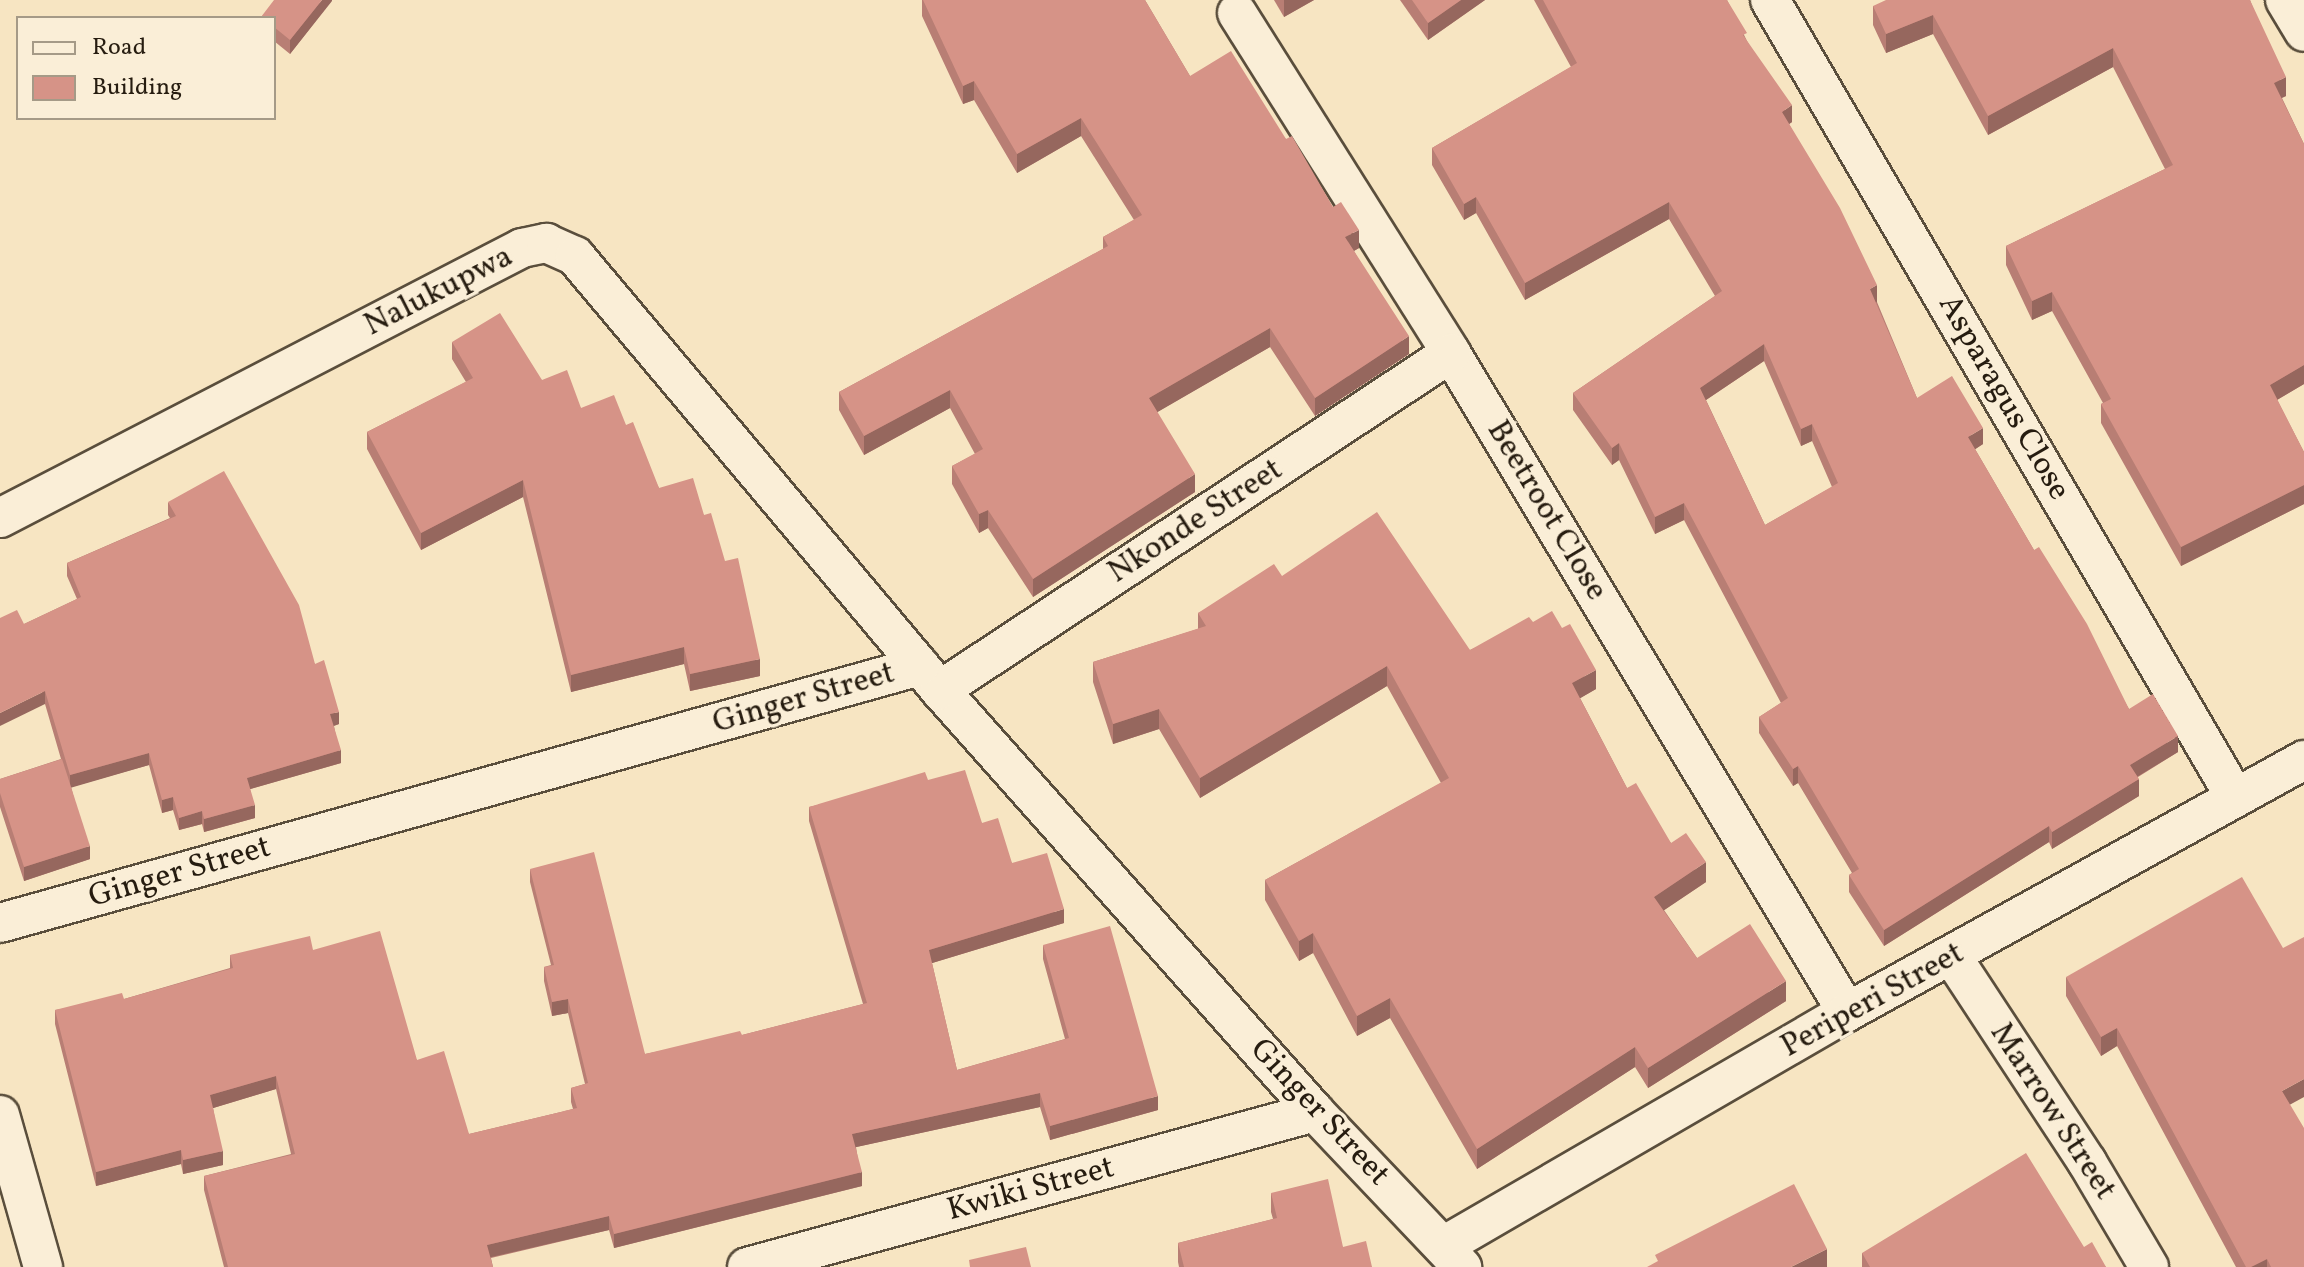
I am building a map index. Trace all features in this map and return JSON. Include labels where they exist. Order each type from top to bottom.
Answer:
[{"type":"street","name":"Asparagus Close","points":[[1770,0],[2235,797]]},
{"type":"street","points":[[2285,0],[2304,32]]},
{"type":"street","name":"Beetroot Close","points":[[1237,13],[1451,353],[1847,1012]]},
{"type":"street","name":"Nalukupwa","points":[[0,518],[522,248],[546,243],[575,256],[930,678]]},
{"type":"street","name":"Nkonde Street","points":[[930,678],[1451,353]]},
{"type":"street","name":"Ginger Street","points":[[0,923],[930,678],[1315,1112],[1454,1256]]},
{"type":"street","name":"Periperi Street","points":[[1454,1256],[1847,1012],[1953,958],[2304,760]]},
{"type":"street","name":"Marrow Street","points":[[1953,958],[2087,1162],[2149,1267]]},
{"type":"street","name":"Kwiki Street","points":[[747,1267],[1315,1112]]},
{"type":"street","points":[[0,1115],[43,1267]]},
{"type":"building","points":[[274,0],[322,0],[290,40],[276,29],[276,16],[262,16]]},
{"type":"building","points":[[923,0],[1145,0],[1190,76],[1231,51],[1286,139],[1292,136],[1333,207],[1341,202],[1359,230],[1345,237],[1409,336],[1315,398],[1270,328],[1149,398],[1195,474],[1033,579],[988,510],[979,514],[952,466],[983,449],[950,390],[864,436],[839,392],[1108,246],[1103,237],[1142,215],[1081,118],[1017,154],[974,81],[963,86]]},
{"type":"building","points":[[1412,0],[1461,0],[1428,23]]},
{"type":"building","points":[[1543,0],[1727,0],[1747,33],[1743,35],[1792,105],[1782,112],[1840,208],[1877,285],[1870,289],[1917,398],[1952,376],[1983,428],[1968,437],[2034,550],[2039,547],[2087,624],[2129,709],[2153,694],[2178,736],[2130,765],[2139,779],[2052,832],[2049,826],[1884,930],[1849,875],[1859,869],[1798,766],[1793,769],[1759,717],[1788,698],[1684,503],[1655,517],[1619,443],[1612,448],[1573,393],[1722,291],[1669,202],[1525,283],[1476,197],[1464,204],[1432,148],[1577,63]],"holes":[[[1764,344],[1801,429],[1812,424],[1838,483],[1765,525],[1700,388]]]},
{"type":"building","points":[[1886,0],[2250,0],[2286,77],[2274,83],[2304,144],[2304,365],[2270,385],[2304,452],[2304,485],[2181,547],[2101,404],[2111,399],[2052,292],[2032,301],[2006,246],[2173,165],[2113,48],[1988,116],[1933,15],[1886,34],[1873,6]]},
{"type":"building","points":[[500,313],[542,380],[567,370],[581,408],[614,395],[626,425],[633,422],[659,488],[693,478],[704,515],[711,513],[725,561],[738,558],[760,659],[690,674],[684,647],[571,675],[523,480],[421,533],[367,432],[473,378],[452,342]]},
{"type":"building","points":[[224,471],[299,605],[315,664],[324,660],[339,712],[330,714],[341,750],[247,778],[255,805],[204,819],[202,811],[179,818],[173,797],[162,800],[149,753],[70,775],[45,691],[0,713],[0,618],[17,610],[24,624],[81,597],[67,563],[176,516],[168,502]]},
{"type":"building","points":[[1377,512],[1470,650],[1529,617],[1533,622],[1552,611],[1562,628],[1570,624],[1596,670],[1572,683],[1627,788],[1636,783],[1671,843],[1686,833],[1706,862],[1654,897],[1697,958],[1750,924],[1786,981],[1648,1068],[1635,1047],[1477,1149],[1390,998],[1357,1016],[1313,933],[1299,941],[1265,880],[1449,778],[1387,666],[1200,778],[1159,709],[1113,724],[1093,662],[1206,626],[1198,613],[1274,564],[1282,576]]},
{"type":"building","points":[[62,759],[90,846],[24,867],[0,793],[0,779]]},
{"type":"building","points":[[965,770],[982,823],[998,818],[1012,863],[1047,853],[1064,909],[929,950],[957,1070],[1069,1038],[1043,945],[1110,926],[1158,1096],[1050,1126],[1040,1093],[852,1134],[862,1172],[614,1234],[609,1216],[487,1245],[493,1267],[228,1267],[204,1176],[295,1154],[276,1076],[210,1095],[223,1151],[183,1160],[181,1150],[96,1172],[55,1010],[122,993],[124,999],[233,968],[230,955],[310,936],[313,950],[380,931],[417,1060],[444,1051],[469,1134],[577,1108],[571,1088],[588,1083],[568,999],[552,1002],[544,967],[554,965],[530,869],[594,852],[645,1054],[740,1031],[742,1035],[867,1003],[809,807],[925,772],[928,780]]},
{"type":"building","points":[[2242,877],[2283,948],[2304,937],[2304,1079],[2282,1091],[2304,1128],[2304,1267],[2271,1267],[2267,1259],[2246,1267],[2117,1028],[2101,1037],[2066,977]]},
{"type":"building","points":[[2026,1153],[2084,1247],[2092,1242],[2106,1267],[1870,1267],[1862,1253]]},
{"type":"building","points":[[1328,1179],[1343,1247],[1366,1241],[1372,1267],[1184,1267],[1178,1243],[1277,1218],[1271,1193]]},
{"type":"building","points":[[1794,1184],[1827,1249],[1791,1267],[1647,1267],[1658,1261],[1655,1255]]},
{"type":"building","points":[[1026,1247],[1031,1267],[970,1267],[969,1260]]}]
